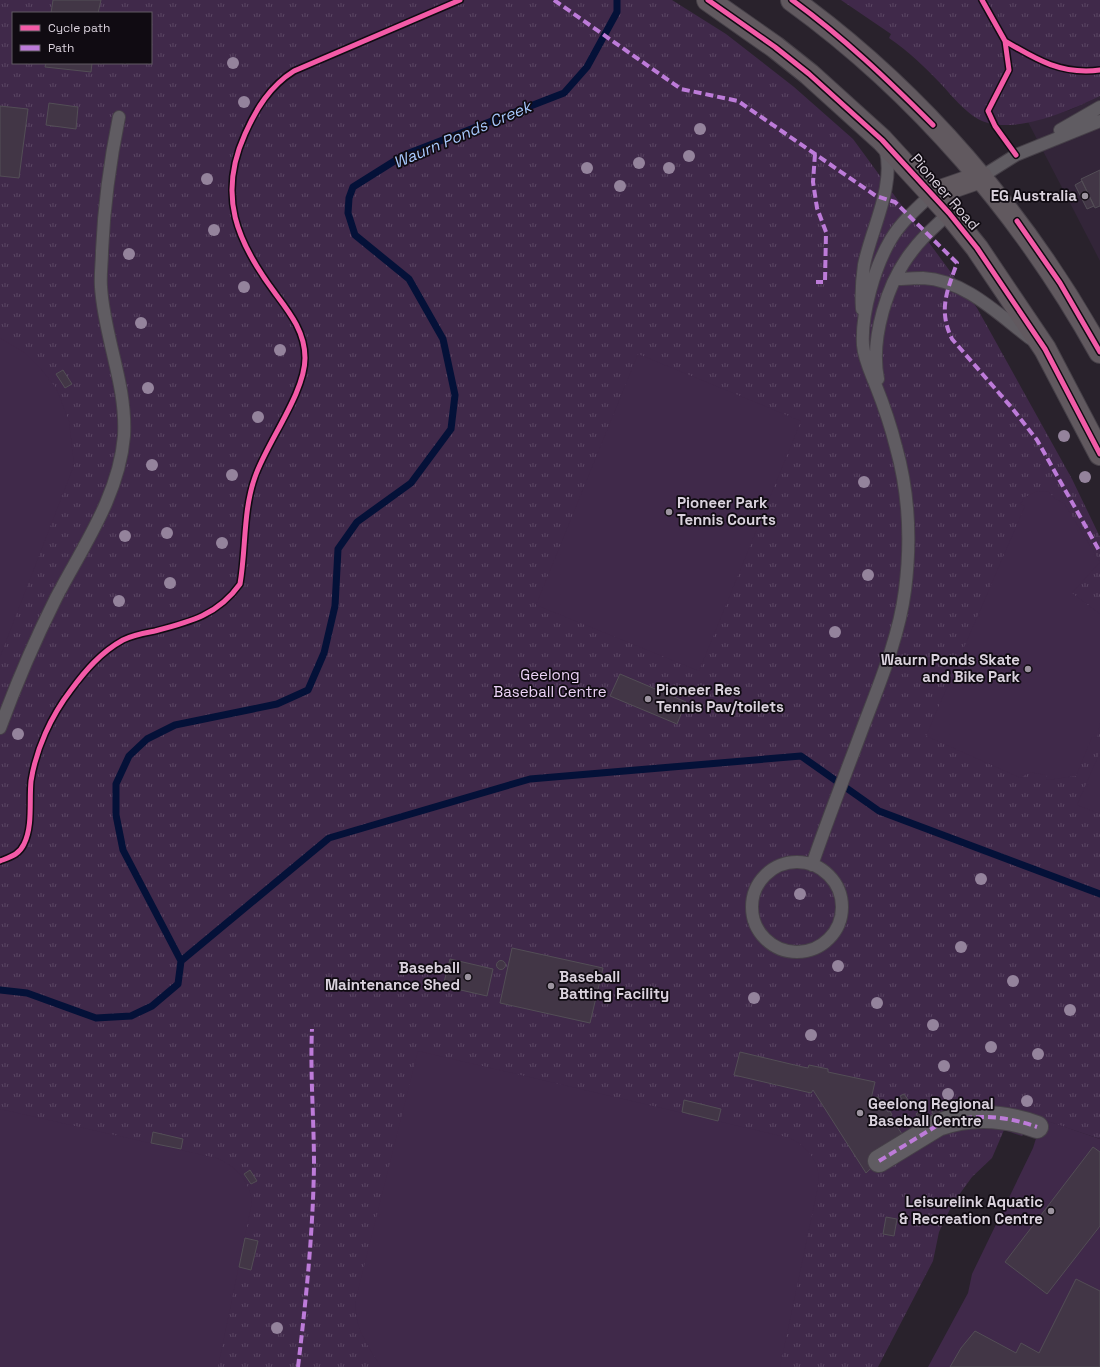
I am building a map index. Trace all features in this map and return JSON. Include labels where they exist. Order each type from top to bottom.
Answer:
[{"type":"main road","name":"Pioneer Road","points":[[708,0],[775,47],[810,74],[882,140],[949,213],[977,248],[1045,349],[1100,454]]},
{"type":"main road","points":[[792,0],[835,33],[880,72],[938,130],[981,177],[1017,221],[1060,283],[1100,352]]},
{"type":"main road","points":[[932,194],[981,177]]},
{"type":"main road","points":[[949,213],[981,177]]},
{"type":"street","points":[[879,1161],[932,1128],[948,1121],[989,1116],[1012,1119],[1037,1127]]},
{"type":"lane","points":[[981,177],[1100,107]]},
{"type":"lane","points":[[1086,115],[1100,114]]},
{"type":"lane","points":[[0,728],[43,624],[107,501],[116,478],[121,454],[124,435],[122,394],[105,318],[101,286],[104,226],[113,148],[119,118]]},
{"type":"lane","points":[[1026,150],[1100,121]]},
{"type":"lane","points":[[812,865],[889,657],[905,590],[908,548],[906,499],[897,448],[881,398],[866,361],[863,346],[861,299],[864,265],[883,198],[888,165],[882,140]]},
{"type":"lane","points":[[863,346],[865,318],[879,264],[891,239],[909,215],[932,194]]},
{"type":"lane","points":[[881,398],[877,375],[876,349],[880,320],[895,279],[913,250],[949,213]]},
{"type":"lane","points":[[895,279],[924,278],[963,289],[1045,349]]},
{"type":"lane","points":[[797,862],[812,865],[825,872],[838,889],[842,902],[841,916],[837,928],[829,939],[818,947],[796,952],[785,950],[770,943],[758,931],[752,915],[752,899],[759,881],[772,869],[784,863],[797,862]]},
{"type":"shaded area","points":[[1100,96],[1100,261],[1028,122],[1070,110]]},
{"type":"green space","name":"Geelong Baseball Centre","points":[[0,0],[672,0],[726,34],[794,87],[853,139],[977,308],[1072,479],[1100,537],[1100,1139],[1031,1116],[1022,1136],[1004,1130],[992,1158],[972,1177],[953,1203],[939,1232],[933,1261],[878,1367],[0,1367]]},
{"type":"green space","points":[[841,0],[1100,0],[1100,96],[1057,115],[1040,120],[1023,124],[991,124],[978,119],[963,108],[916,60],[889,38],[891,34]]},
{"type":"green space","points":[[0,338],[25,353],[41,369],[56,388],[69,421],[74,465],[0,657]]},
{"type":"green space","name":"Pioneer Park Tennis Courts","points":[[638,354],[801,421],[699,671],[536,605]]},
{"type":"green space","name":"Waurn Ponds Skate and Bike Park","points":[[1037,491],[1049,492],[1055,499],[1064,503],[1100,562],[1072,593],[1100,614],[1100,723],[1097,738],[1092,737],[1076,776],[1047,780],[1046,775],[1029,772],[1021,778],[926,736],[1025,506],[1020,504],[1025,497]]},
{"type":"green space","points":[[1100,752],[1100,814],[1077,805]]},
{"type":"green space","points":[[418,1051],[790,1138],[803,1146],[815,1161],[819,1174],[819,1182],[780,1367],[381,1367],[366,1343],[359,1327],[356,1299]]},
{"type":"green space","points":[[0,1109],[216,1158],[230,1165],[240,1175],[248,1187],[252,1202],[218,1367],[0,1367]]},
{"type":"green space","name":"Leisurelink Aquatic & Recreation Centre","points":[[1042,1119],[1100,1139],[1100,1367],[928,1367],[968,1293],[972,1274],[1033,1148]]},
{"type":"building","points":[[53,0],[101,0],[98,12],[51,12]]},
{"type":"building","points":[[46,64],[92,64],[91,72],[45,67]]},
{"type":"building","points":[[49,103],[78,107],[76,129],[46,125]]},
{"type":"building","points":[[0,106],[28,109],[19,178],[0,176]]},
{"type":"building","points":[[1100,170],[1100,206],[1095,208],[1081,179]]},
{"type":"building","name":"EG Australia","points":[[1082,181],[1094,206],[1087,209],[1075,185]]},
{"type":"building","points":[[63,370],[72,384],[65,388],[56,374]]},
{"type":"building","name":"Pioneer Res Tennis Pav/toilets","points":[[620,674],[686,702],[677,724],[610,696]]},
{"type":"building","name":"Baseball Batting Facility","points":[[512,948],[603,968],[590,1023],[500,1003]]},
{"type":"building","name":"Baseball Maintenance Shed","points":[[450,959],[493,969],[487,996],[443,986]]},
{"type":"building","points":[[499,961],[503,961],[505,965],[503,969],[499,969],[497,967],[497,963]]},
{"type":"building","name":"Geelong Regional Baseball Centre","points":[[740,1052],[808,1068],[809,1065],[828,1069],[828,1072],[875,1082],[871,1099],[878,1097],[888,1112],[890,1111],[892,1115],[890,1116],[904,1137],[866,1173],[813,1090],[811,1093],[734,1075]]},
{"type":"building","points":[[904,1094],[911,1104],[906,1107],[900,1096]]},
{"type":"building","points":[[684,1100],[721,1109],[718,1121],[682,1112]]},
{"type":"building","points":[[933,1106],[940,1106],[939,1114],[932,1113]]},
{"type":"building","points":[[921,1110],[925,1116],[920,1120],[916,1114]]},
{"type":"building","points":[[153,1132],[183,1139],[181,1149],[151,1143]]},
{"type":"building","points":[[1093,1147],[1100,1152],[1100,1226],[1047,1294],[1005,1262]]},
{"type":"building","points":[[250,1170],[257,1181],[251,1184],[244,1174]]},
{"type":"building","points":[[886,1217],[897,1219],[894,1236],[883,1234]]},
{"type":"building","points":[[245,1238],[258,1241],[251,1270],[239,1267]]},
{"type":"building","points":[[1076,1279],[1100,1291],[1100,1367],[950,1367],[961,1348],[975,1331],[1016,1353],[1021,1343],[1039,1353]]},
{"type":"waterway","name":"Waurn Ponds Creek","points":[[0,990],[27,993],[96,1018],[131,1016],[152,1006],[178,984],[181,961],[123,850],[116,815],[116,784],[129,756],[147,739],[175,725],[277,704],[308,690],[324,653],[335,606],[338,549],[357,522],[411,483],[451,429],[455,395],[443,339],[409,279],[355,235],[348,213],[349,198],[353,187],[404,155],[564,93],[587,67],[617,12],[617,0]]},
{"type":"waterway","points":[[181,961],[329,838],[530,779],[801,756],[879,811],[1100,894]]},
{"type":"marked path","points":[[554,0],[681,89],[738,101],[876,196],[895,202],[957,263],[947,292],[945,310],[945,319],[952,339],[1012,408],[1037,440],[1100,552]]},
{"type":"marked path","points":[[815,154],[813,182],[817,208],[826,232],[825,282],[816,282]]},
{"type":"marked path","points":[[298,1367],[309,1266],[312,1216],[314,1165],[311,1063],[312,1029]]},
{"type":"marked path","points":[[879,1161],[938,1125],[950,1121],[975,1117],[988,1117],[1012,1120],[1037,1127]]},
{"type":"cycle path","points":[[0,861],[11,857],[20,851],[24,844],[30,821],[31,781],[33,769],[45,733],[64,700],[88,669],[108,650],[123,640],[135,635],[180,624],[202,616],[213,610],[231,595],[240,584],[248,503],[251,490],[261,463],[299,386],[305,358],[302,340],[296,323],[250,255],[241,237],[235,218],[232,198],[233,178],[237,157],[245,134],[254,116],[271,91],[285,77],[294,71],[460,0]]},
{"type":"cycle path","points":[[708,0],[775,47],[809,74],[882,140],[949,213],[977,248],[1045,349],[1100,454]]},
{"type":"cycle path","points":[[792,0],[811,14],[865,60],[933,125]]},
{"type":"cycle path","points":[[982,0],[1005,41],[1009,70],[988,111],[995,126],[1016,155]]},
{"type":"cycle path","points":[[1005,41],[1039,60],[1062,68],[1086,71],[1100,70]]},
{"type":"cycle path","points":[[1017,221],[1060,283],[1100,352]]},
{"type":"place","name":"EG Australia","points":[[1085,196]]},
{"type":"place","name":"Pioneer Park Tennis Courts","points":[[669,512]]},
{"type":"place","name":"Waurn Ponds Skate and Bike Park","points":[[1028,669]]},
{"type":"place","name":"Pioneer Res Tennis Pav/toilets","points":[[648,699]]},
{"type":"place","name":"Baseball Maintenance Shed","points":[[468,977]]},
{"type":"place","name":"Baseball Batting Facility","points":[[551,986]]},
{"type":"place","name":"Geelong Regional Baseball Centre","points":[[860,1113]]},
{"type":"place","name":"Leisurelink Aquatic & Recreation Centre","points":[[1051,1211]]}]
